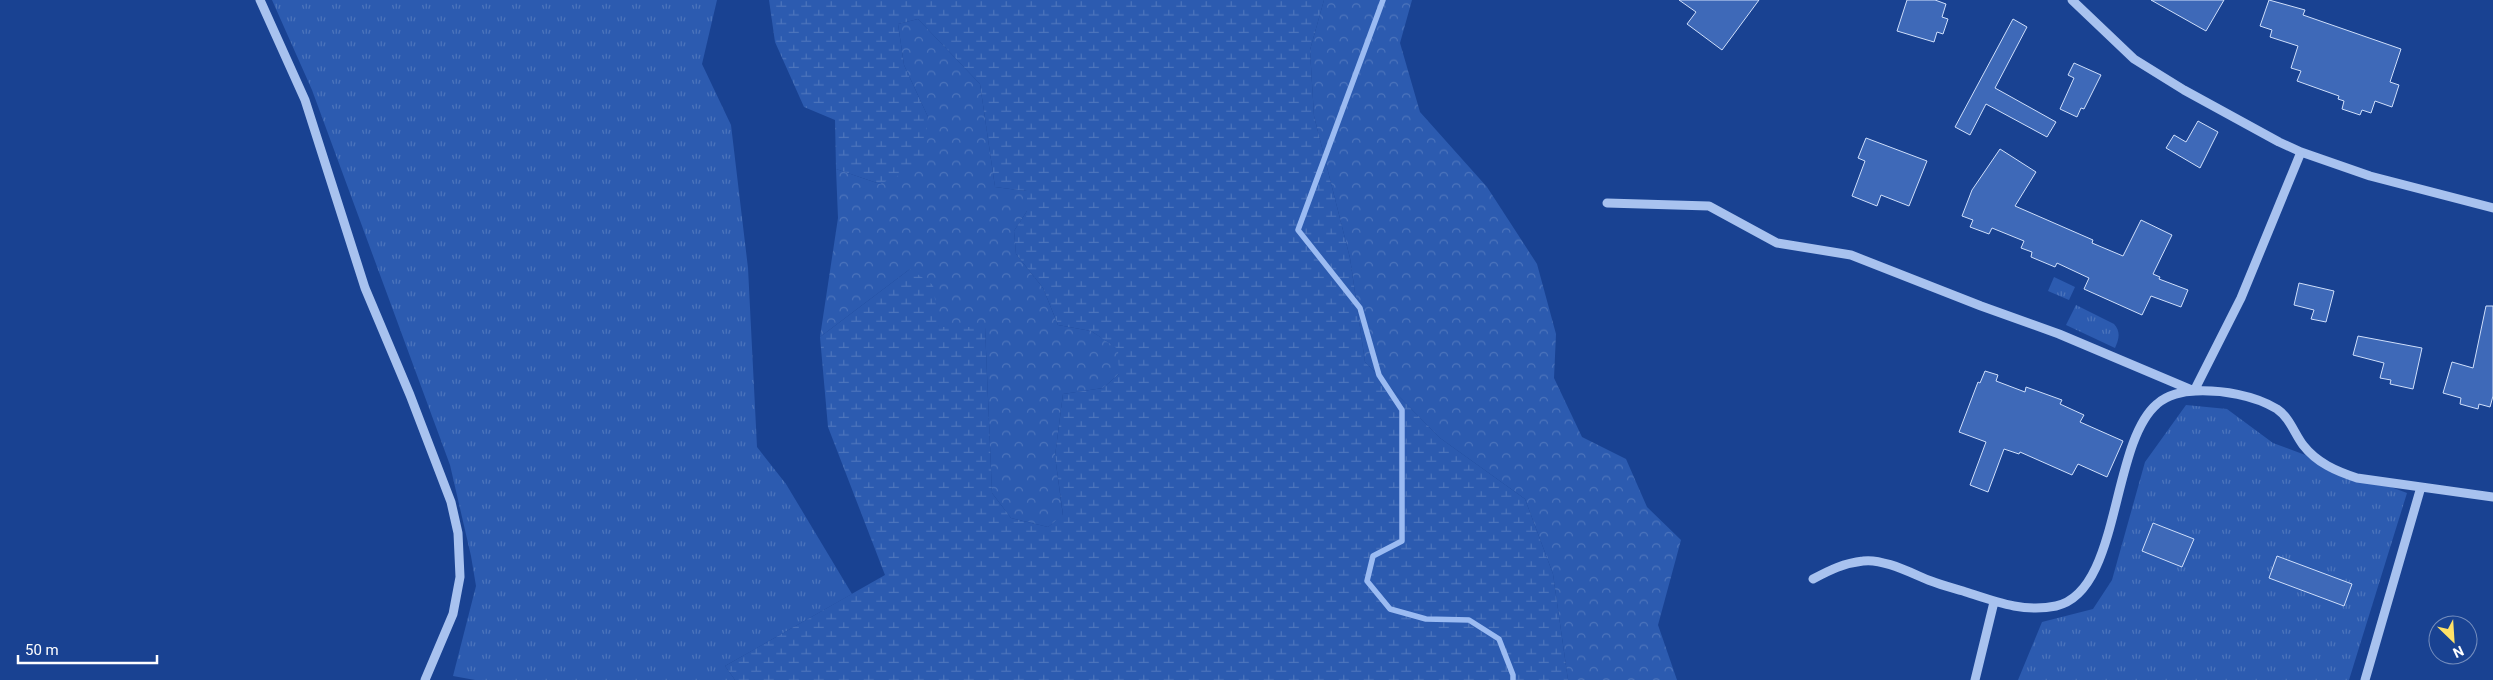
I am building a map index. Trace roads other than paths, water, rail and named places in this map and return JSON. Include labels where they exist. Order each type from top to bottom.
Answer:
[{"type":"street","points":[[260,0],[305,100],[364,288],[410,395],[451,502],[458,533],[460,576],[453,614],[425,680]]},
{"type":"street","points":[[2074,0],[2134,58],[2184,90],[2301,152],[2370,176],[2493,208]]},
{"type":"street","points":[[2194,391],[2241,298],[2301,152]]},
{"type":"street","points":[[1606,203],[1709,206],[1777,242],[1851,254],[1981,306],[2059,334],[2194,391]]},
{"type":"street","points":[[1813,579],[1839,566],[1865,560],[1905,569],[1932,582],[2017,608],[2041,608],[2070,601],[2081,592],[2100,555],[2141,425],[2157,404],[2175,394],[2194,391],[2228,392],[2276,409],[2288,419],[2303,445],[2318,460],[2336,471],[2357,478],[2493,497]]},
{"type":"street","points":[[2365,680],[2421,487]]},
{"type":"street","points":[[1975,680],[1994,602]]},
{"type":"waterway","points":[[1383,0],[1298,230],[1360,308],[1379,375],[1402,410],[1402,541],[1373,556],[1367,581],[1390,609],[1426,619],[1469,620],[1499,639],[1513,675],[1513,680]]}]
